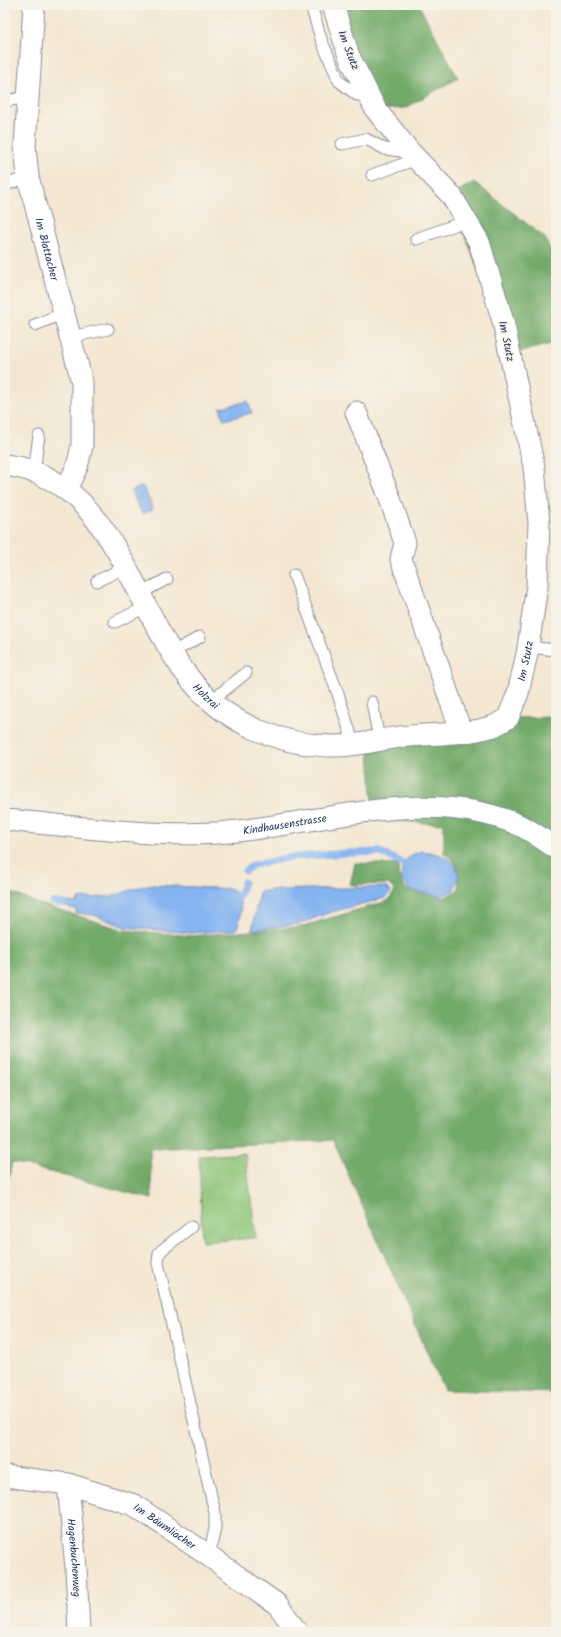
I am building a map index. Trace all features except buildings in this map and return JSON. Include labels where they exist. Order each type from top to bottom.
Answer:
[{"type":"street","name":"Im Blattacher","points":[[34,5],[25,146],[28,177],[82,382],[82,446],[77,467],[66,489]]},
{"type":"street","name":"Im Stutz","points":[[333,5],[349,56],[376,110],[414,156],[451,195],[478,242],[503,321],[534,467],[539,523],[537,586],[528,647],[518,694],[508,718]]},
{"type":"street","points":[[356,412],[389,496],[405,543],[401,559],[461,731]]},
{"type":"street","name":"Holzrai","points":[[5,465],[46,475],[66,489],[90,513],[110,538],[144,599],[171,653],[196,686],[218,708],[243,724],[276,738],[305,744],[334,746],[492,727],[508,718]]},
{"type":"street","name":"Kindhausenstrasse","points":[[5,820],[154,832],[203,833],[256,828],[391,809],[438,808],[468,812],[504,820],[522,827],[556,848]]},
{"type":"street","name":"Im Bäumliacher","points":[[5,1476],[68,1484],[134,1505],[209,1556],[278,1606],[297,1632]]},
{"type":"street","name":"Hagenbuchenweg","points":[[68,1484],[76,1568],[79,1632]]},
{"type":"lane","points":[[311,5],[321,39],[343,89],[356,95],[370,96]]},
{"type":"lane","points":[[5,101],[28,97]]},
{"type":"lane","points":[[342,144],[366,139],[385,149],[414,156]]},
{"type":"lane","points":[[372,175],[414,156]]},
{"type":"lane","points":[[5,184],[28,177]]},
{"type":"lane","points":[[416,239],[466,220]]},
{"type":"lane","points":[[35,324],[64,313]]},
{"type":"lane","points":[[70,336],[108,328]]},
{"type":"lane","points":[[34,471],[38,436]]},
{"type":"lane","points":[[97,581],[126,567]]},
{"type":"lane","points":[[294,575],[338,694],[350,732],[351,744]]},
{"type":"lane","points":[[115,622],[167,579]]},
{"type":"lane","points":[[171,653],[200,637]]},
{"type":"lane","points":[[528,647],[556,650]]},
{"type":"lane","points":[[211,701],[246,673]]},
{"type":"lane","points":[[372,702],[379,740]]},
{"type":"lane","points":[[191,1227],[159,1253],[158,1263],[215,1513],[215,1528],[209,1556]]},
{"type":"green space","points":[[333,5],[419,5],[458,78],[405,108],[376,110]]},
{"type":"green space","points":[[474,182],[545,238],[556,263],[556,339],[551,344],[509,355],[451,195]]},
{"type":"green space","points":[[556,717],[556,1393],[444,1390],[333,1140],[150,1149],[152,1199],[12,1162],[5,1195],[5,890],[34,902],[123,930],[192,936],[300,927],[388,901],[395,891],[388,884],[350,885],[355,863],[399,865],[398,874],[406,890],[443,898],[458,890],[459,877],[458,868],[444,853],[444,824],[374,820],[369,750],[508,718]]},
{"type":"green space","points":[[245,1153],[256,1238],[202,1242],[199,1156]]},
{"type":"water","points":[[248,401],[252,413],[224,420],[220,408]]},
{"type":"water","points":[[143,486],[153,509],[142,514],[131,491]]},
{"type":"water","points":[[422,851],[444,857],[454,864],[458,876],[454,890],[441,896],[408,889],[401,877],[403,863],[411,855]]},
{"type":"water","points":[[154,885],[233,889],[239,899],[241,909],[240,919],[236,930],[191,933],[125,927],[94,915],[76,913],[76,909],[65,907],[66,902],[77,903],[78,899],[112,896],[137,888]]},
{"type":"water","points":[[386,887],[391,892],[385,898],[332,912],[298,924],[252,930],[259,892],[272,890]]},
{"type":"waterway","points":[[245,871],[253,865],[292,857],[347,853],[379,852],[403,863]]},
{"type":"waterway","points":[[239,896],[244,882]]},
{"type":"waterway","points":[[53,902],[65,904]]}]
